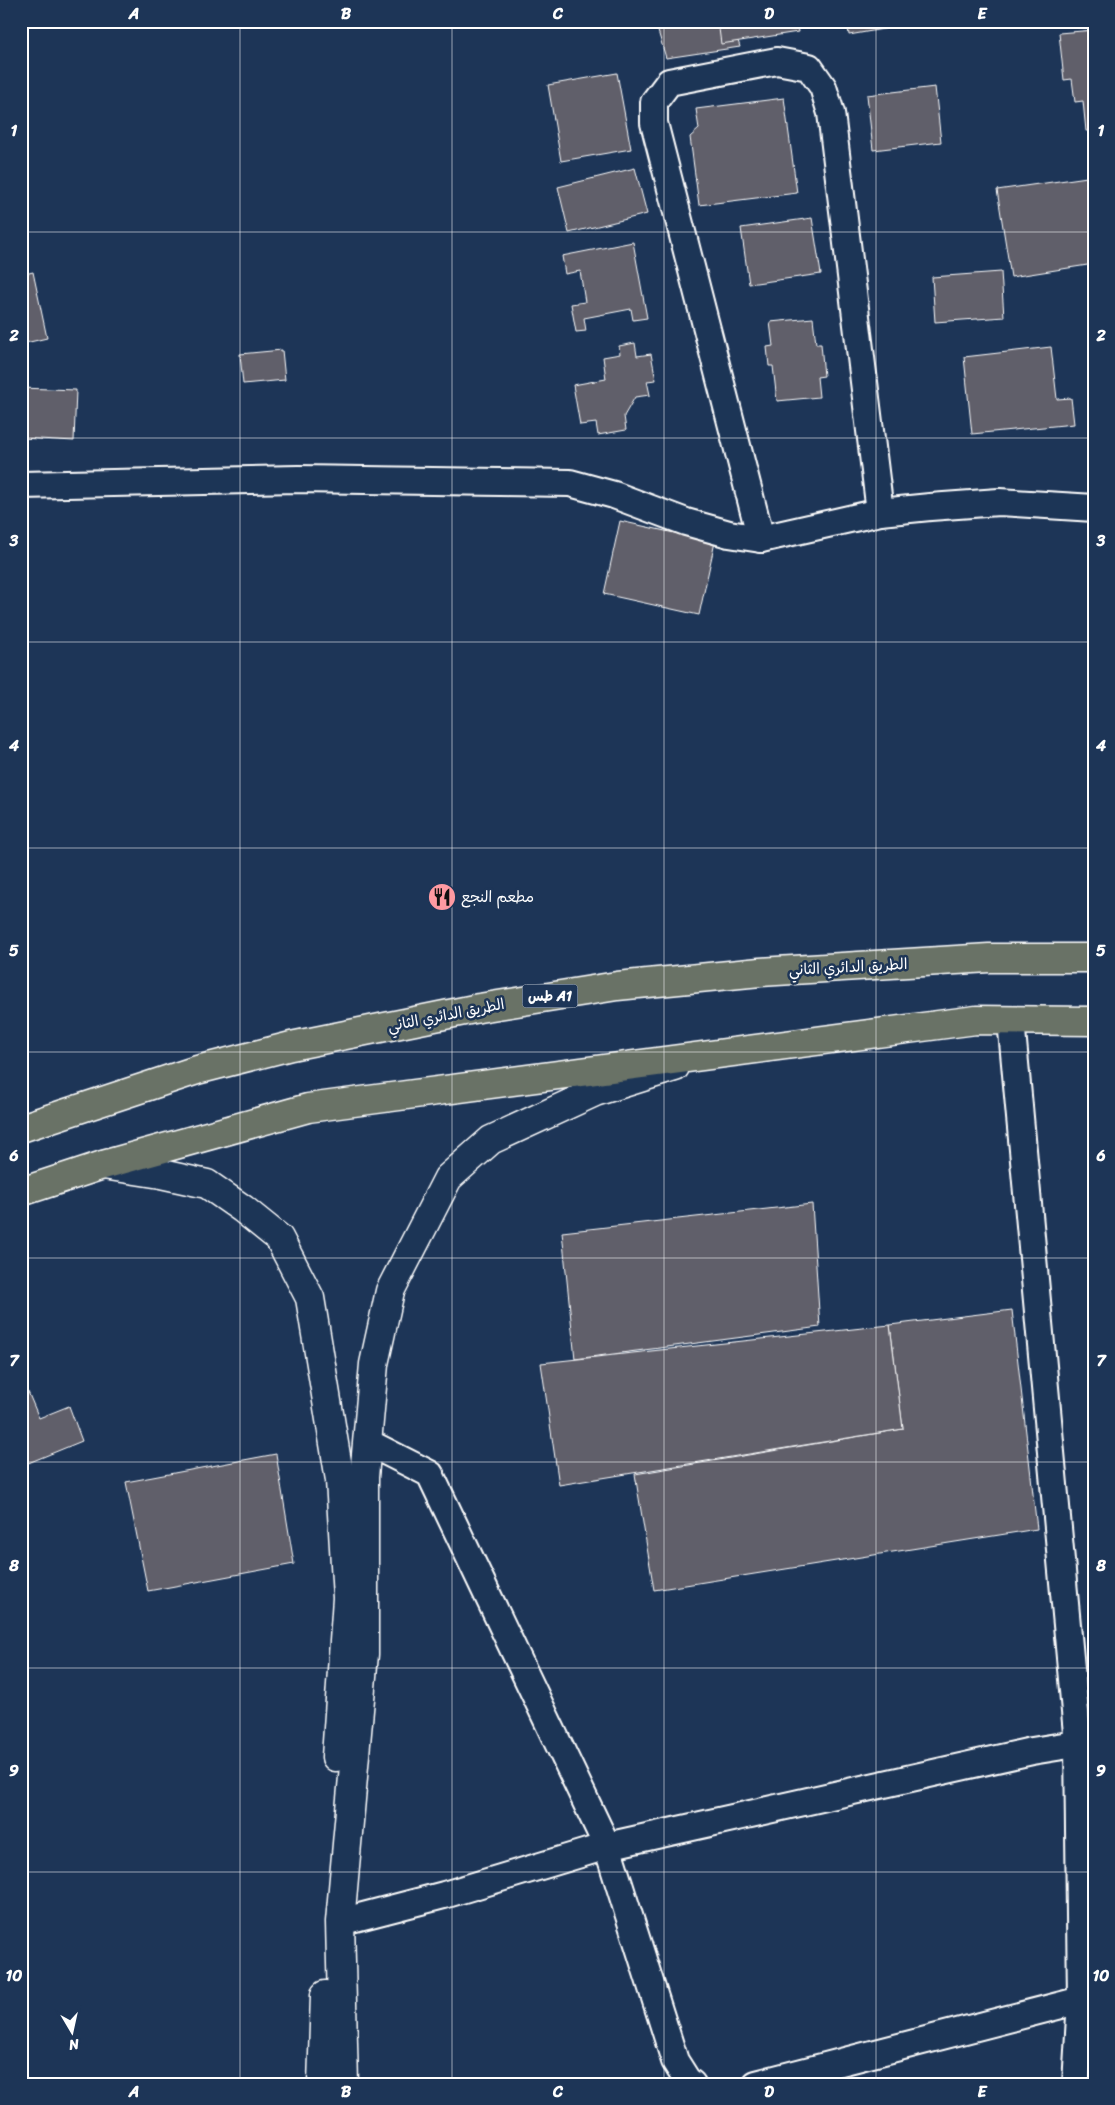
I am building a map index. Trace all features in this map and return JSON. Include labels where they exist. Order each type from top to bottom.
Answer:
[{"type":"highway","name":"الطريق الدائري الثاني","points":[[21,1128],[197,1070],[290,1046],[518,1001],[617,986],[760,972],[989,958],[1094,958]]},
{"type":"highway","points":[[21,1192],[103,1165],[308,1108],[976,1020],[1094,1020]]},
{"type":"street","points":[[761,539],[654,123],[654,102],[669,82],[777,61],[809,67],[823,87],[831,113],[880,512]]},
{"type":"street","points":[[21,485],[298,480],[570,483],[614,496],[686,522],[729,534],[761,539],[880,512],[999,502],[1094,508]]},
{"type":"street","points":[[1010,1020],[1086,1743],[1081,2000],[1076,2084]]},
{"type":"street","points":[[344,2084],[340,1922],[364,1654],[364,1477],[374,1364],[390,1291],[448,1178],[491,1140],[595,1092],[710,1056]]},
{"type":"street","points":[[103,1165],[207,1184],[243,1209],[279,1238],[310,1298],[340,1480],[347,1598],[336,1763],[322,2084]]},
{"type":"street","points":[[367,1442],[430,1474],[607,1846],[675,2061],[686,2080],[692,2084]]},
{"type":"street","points":[[340,1922],[444,1896],[607,1846],[1032,1750],[1086,1743]]},
{"type":"street","points":[[756,2084],[1081,2000]]},
{"type":"building","points":[[655,21],[732,21],[740,47],[666,58]]},
{"type":"building","points":[[718,21],[796,21],[798,32],[721,44]]},
{"type":"building","points":[[847,21],[888,21],[889,28],[849,35]]},
{"type":"building","points":[[1094,30],[1094,130],[1086,131],[1083,101],[1075,102],[1072,79],[1064,80],[1059,33]]},
{"type":"building","points":[[617,73],[631,149],[561,161],[548,85]]},
{"type":"building","points":[[935,87],[941,142],[873,150],[867,95]]},
{"type":"building","points":[[784,98],[797,193],[699,205],[690,137],[699,129],[696,109]]},
{"type":"building","points":[[635,168],[647,214],[569,233],[558,187]]},
{"type":"building","points":[[1094,176],[1094,264],[1011,277],[997,190]]},
{"type":"building","points":[[812,218],[821,274],[749,284],[741,228]]},
{"type":"building","points":[[633,242],[647,318],[633,320],[631,309],[584,318],[586,331],[576,332],[571,304],[585,302],[580,271],[565,274],[562,256]]},
{"type":"building","points":[[33,272],[47,338],[21,344],[21,275]]},
{"type":"building","points":[[1001,272],[1004,317],[935,322],[932,277]]},
{"type":"building","points":[[813,318],[816,344],[821,344],[824,376],[817,377],[819,397],[777,401],[773,366],[769,366],[767,347],[773,346],[770,322]]},
{"type":"building","points":[[635,343],[637,356],[651,354],[656,380],[647,381],[650,395],[635,397],[624,416],[626,430],[598,435],[596,423],[580,425],[573,385],[606,379],[603,357],[620,354],[619,346]]},
{"type":"building","points":[[1051,347],[1057,399],[1071,398],[1074,424],[972,434],[964,357]]},
{"type":"building","points":[[282,350],[285,380],[243,384],[240,354]]},
{"type":"building","points":[[21,388],[76,390],[74,441],[21,438]]},
{"type":"building","points":[[620,521],[715,542],[699,615],[604,594]]},
{"type":"building","points":[[812,1204],[820,1327],[575,1359],[562,1232]]},
{"type":"building","points":[[1012,1310],[1037,1529],[654,1590],[635,1474],[903,1429],[890,1325]]},
{"type":"building","points":[[890,1325],[903,1429],[559,1485],[541,1363]]},
{"type":"building","points":[[28,1392],[39,1418],[69,1406],[82,1441],[21,1466],[21,1395]]},
{"type":"building","points":[[276,1454],[294,1564],[148,1591],[126,1482]]},
{"type":"place","name":"مطعم النجع","points":[[442,897]]}]
